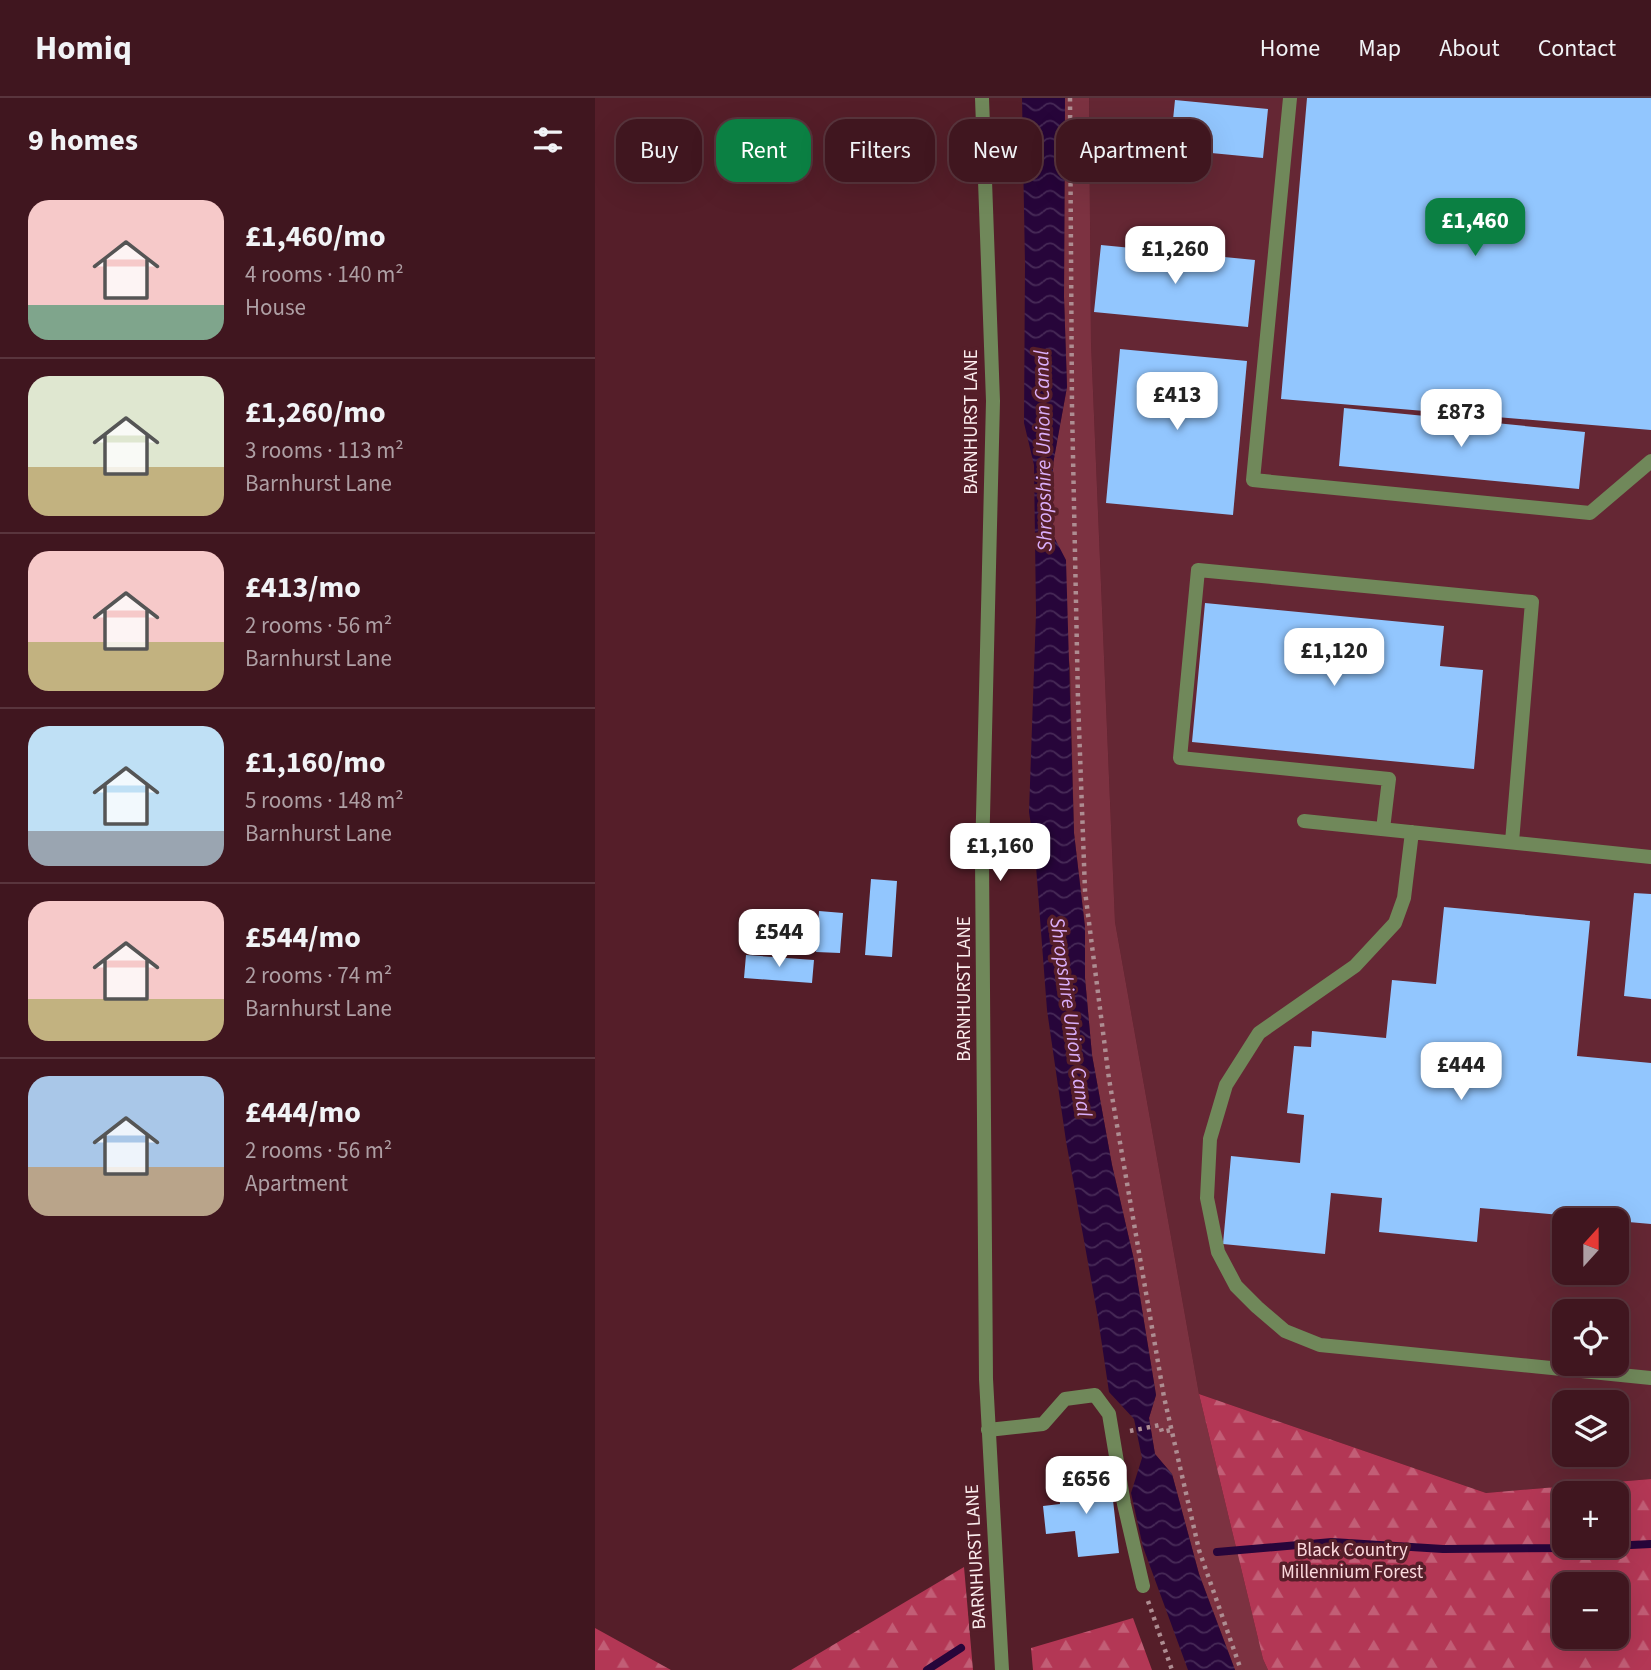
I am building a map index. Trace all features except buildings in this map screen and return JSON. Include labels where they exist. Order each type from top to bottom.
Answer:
[{"type":"street","name":"BARNHURST LANE","points":[[982,98],[993,401],[982,858],[985,1351],[1002,1670]]},
{"type":"street","points":[[1290,98],[1253,480],[1590,513],[1651,461]]},
{"type":"street","points":[[1383,829],[1389,779],[1180,758],[1198,570],[1532,602],[1512,842]]},
{"type":"street","points":[[1304,821],[1651,857]]},
{"type":"street","points":[[1412,832],[1404,898],[1395,923],[1356,966],[1259,1033],[1226,1085],[1210,1139],[1207,1198],[1218,1252],[1236,1286],[1257,1307],[1285,1331],[1320,1345],[1651,1378]]},
{"type":"street","points":[[988,1430],[1043,1424],[1065,1399],[1094,1395],[1109,1414],[1143,1586]]},
{"type":"path","points":[[1070,98],[1072,421],[1078,700],[1086,891],[1109,1079],[1171,1430],[1199,1550],[1241,1670]]},
{"type":"path","points":[[1124,1432],[1160,1425],[1162,1432],[1171,1430]]},
{"type":"path","points":[[1143,1586],[1172,1670]]},
{"type":"shaded area","points":[[1065,98],[1089,98],[1089,119],[1065,119]]},
{"type":"shaded area","points":[[1089,98],[1651,98],[1651,1479],[1552,1481],[1552,1487],[1486,1493],[1199,1394],[1115,922],[1091,343],[1090,182],[1211,182],[1211,119],[1089,119]]},
{"type":"shaded area","points":[[1065,182],[1090,182],[1091,343],[1115,922],[1199,1394],[1263,1659],[1268,1670],[1235,1670],[1199,1574],[1172,1474],[1155,1454],[1149,1418],[1156,1395],[1134,1260],[1112,1165],[1092,1055],[1085,978],[1085,927],[1074,833],[1070,668],[1053,535],[1053,464],[1067,387]]},
{"type":"green space","name":"Black Country Millennium Forest","points":[[1199,1394],[1486,1493],[1552,1487],[1552,1558],[1629,1558],[1627,1481],[1651,1479],[1651,1670],[1268,1670],[1263,1659]]},
{"type":"green space","points":[[964,1567],[973,1670],[791,1670]]},
{"type":"green space","points":[[1133,1618],[1152,1670],[1033,1670],[1031,1648]]},
{"type":"green space","points":[[595,1628],[671,1670],[595,1670]]},
{"type":"water","name":"Shropshire Union Canal","points":[[1022,98],[1065,98],[1065,119],[1056,119],[1056,182],[1065,182],[1067,387],[1053,464],[1053,535],[1066,560],[1074,833],[1085,927],[1085,978],[1092,1055],[1112,1165],[1134,1260],[1156,1395],[1149,1418],[1155,1454],[1172,1474],[1199,1574],[1235,1670],[1188,1670],[1143,1547],[1131,1493],[1142,1458],[1134,1419],[1109,1392],[1066,1141],[1047,1010],[1035,853],[1029,812],[1036,613],[1034,465],[1024,423],[1024,182],[1042,182],[1042,119],[1022,119]]},
{"type":"waterway","points":[[1217,1552],[1332,1542],[1443,1549],[1651,1544]]},
{"type":"waterway","points":[[927,1670],[961,1648]]}]
